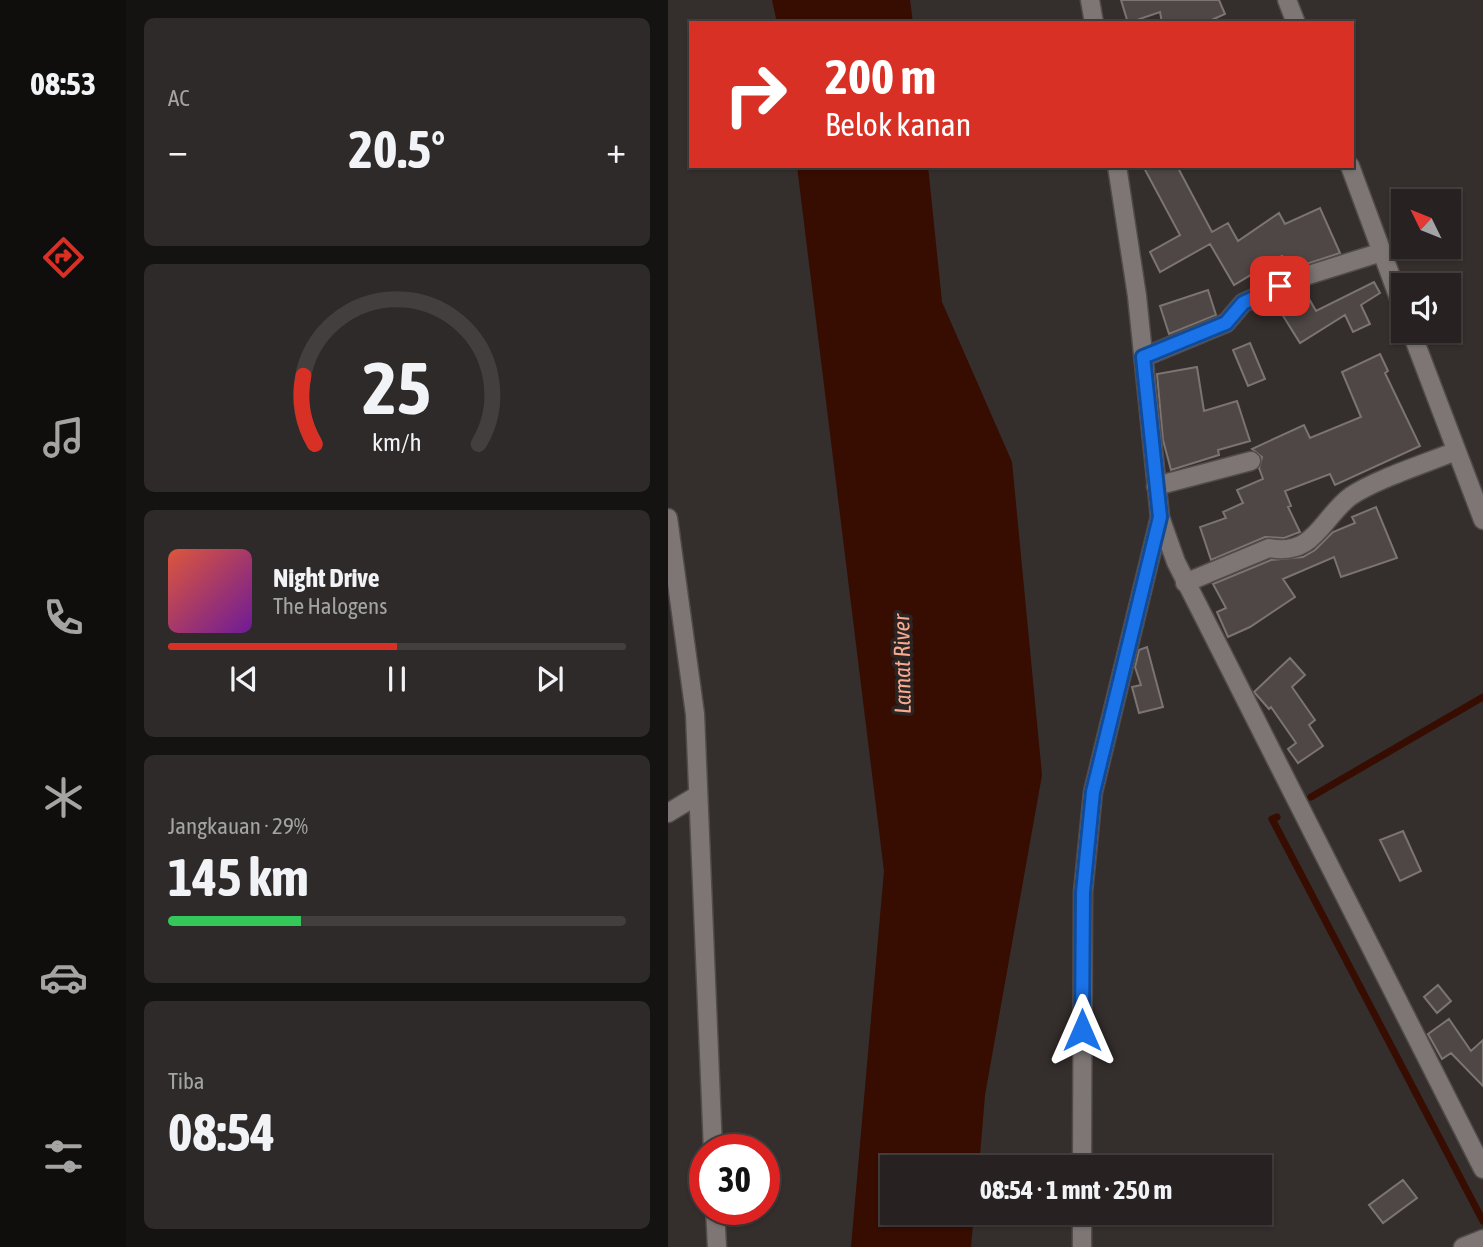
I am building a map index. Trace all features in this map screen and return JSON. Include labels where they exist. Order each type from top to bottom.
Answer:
[{"type":"street","points":[[1090,0],[1094,21]]},
{"type":"street","points":[[1288,0],[1295,21]]},
{"type":"street","points":[[1117,168],[1143,357],[1160,517],[1185,583],[1482,1169]]},
{"type":"street","points":[[1351,168],[1391,276]]},
{"type":"street","points":[[1143,357],[1226,323],[1243,303],[1299,278],[1382,252]]},
{"type":"street","points":[[1416,343],[1482,520]]},
{"type":"street","points":[[1185,583],[1269,548],[1283,551],[1315,537],[1336,508],[1354,494],[1457,451]]},
{"type":"street","points":[[1156,486],[1251,461]]},
{"type":"street","points":[[1082,1155],[1083,892],[1093,792],[1160,517]]},
{"type":"street","points":[[668,518],[695,714],[712,1134]]},
{"type":"street","points":[[668,813],[698,795]]},
{"type":"street","points":[[716,1225],[717,1247]]},
{"type":"street","points":[[1082,1225],[1082,1247]]},
{"type":"street","points":[[1463,1247],[1482,1239]]},
{"type":"water","points":[[772,0],[910,0],[913,21],[777,21]]},
{"type":"water","name":"Lamat River","points":[[797,168],[928,168],[942,302],[1012,462],[1042,775],[985,1095],[980,1155],[880,1155],[880,1225],[973,1225],[971,1247],[851,1247],[884,871]]},
{"type":"building","points":[[1121,0],[1219,0],[1225,14],[1209,21],[1162,21],[1160,12],[1127,21]]},
{"type":"building","points":[[1144,168],[1178,168],[1212,232],[1228,223],[1238,241],[1279,213],[1285,224],[1320,208],[1340,253],[1288,270],[1282,256],[1234,285],[1210,244],[1160,272],[1150,252],[1180,235]]},
{"type":"building","points":[[1374,282],[1380,293],[1361,305],[1370,324],[1353,332],[1345,315],[1300,343],[1277,306],[1304,290],[1316,311]]},
{"type":"building","points":[[1208,290],[1216,315],[1169,334],[1160,306]]},
{"type":"building","points":[[1250,343],[1265,379],[1248,386],[1233,350]]},
{"type":"building","points":[[1380,354],[1388,371],[1385,373],[1420,446],[1335,485],[1330,474],[1285,491],[1291,506],[1288,507],[1300,532],[1284,538],[1265,537],[1211,560],[1200,527],[1226,518],[1223,512],[1243,503],[1237,490],[1263,479],[1259,468],[1262,457],[1252,449],[1304,425],[1310,438],[1361,417],[1342,372]]},
{"type":"building","points":[[1197,367],[1204,411],[1237,401],[1250,441],[1218,450],[1219,455],[1171,470],[1163,440],[1157,374]]},
{"type":"building","points":[[1376,507],[1397,558],[1341,577],[1334,557],[1283,579],[1295,597],[1250,627],[1228,637],[1217,612],[1226,608],[1213,584],[1271,560],[1303,557],[1315,550],[1333,532],[1355,523],[1352,517]]},
{"type":"building","points":[[1147,647],[1163,707],[1139,713],[1132,687],[1141,685],[1135,667],[1139,650]]},
{"type":"building","points":[[1290,658],[1305,675],[1292,687],[1315,720],[1309,725],[1323,746],[1298,763],[1288,749],[1296,743],[1271,707],[1269,709],[1254,692]]},
{"type":"building","points":[[1403,831],[1421,871],[1400,881],[1380,840]]},
{"type":"building","points":[[1438,985],[1451,1001],[1437,1013],[1424,997]]},
{"type":"building","points":[[1449,1019],[1471,1051],[1483,1040],[1483,1086],[1451,1053],[1442,1059],[1428,1034]]},
{"type":"building","points":[[1403,1180],[1417,1198],[1383,1223],[1369,1205]]},
{"type":"waterway","points":[[1311,797],[1483,697]]},
{"type":"waterway","points":[[1277,817],[1272,819],[1483,1221]]},
{"type":"route","points":[[1082,1030],[1083,892],[1093,792],[1160,517],[1143,357],[1226,323],[1243,303],[1280,286]]}]
